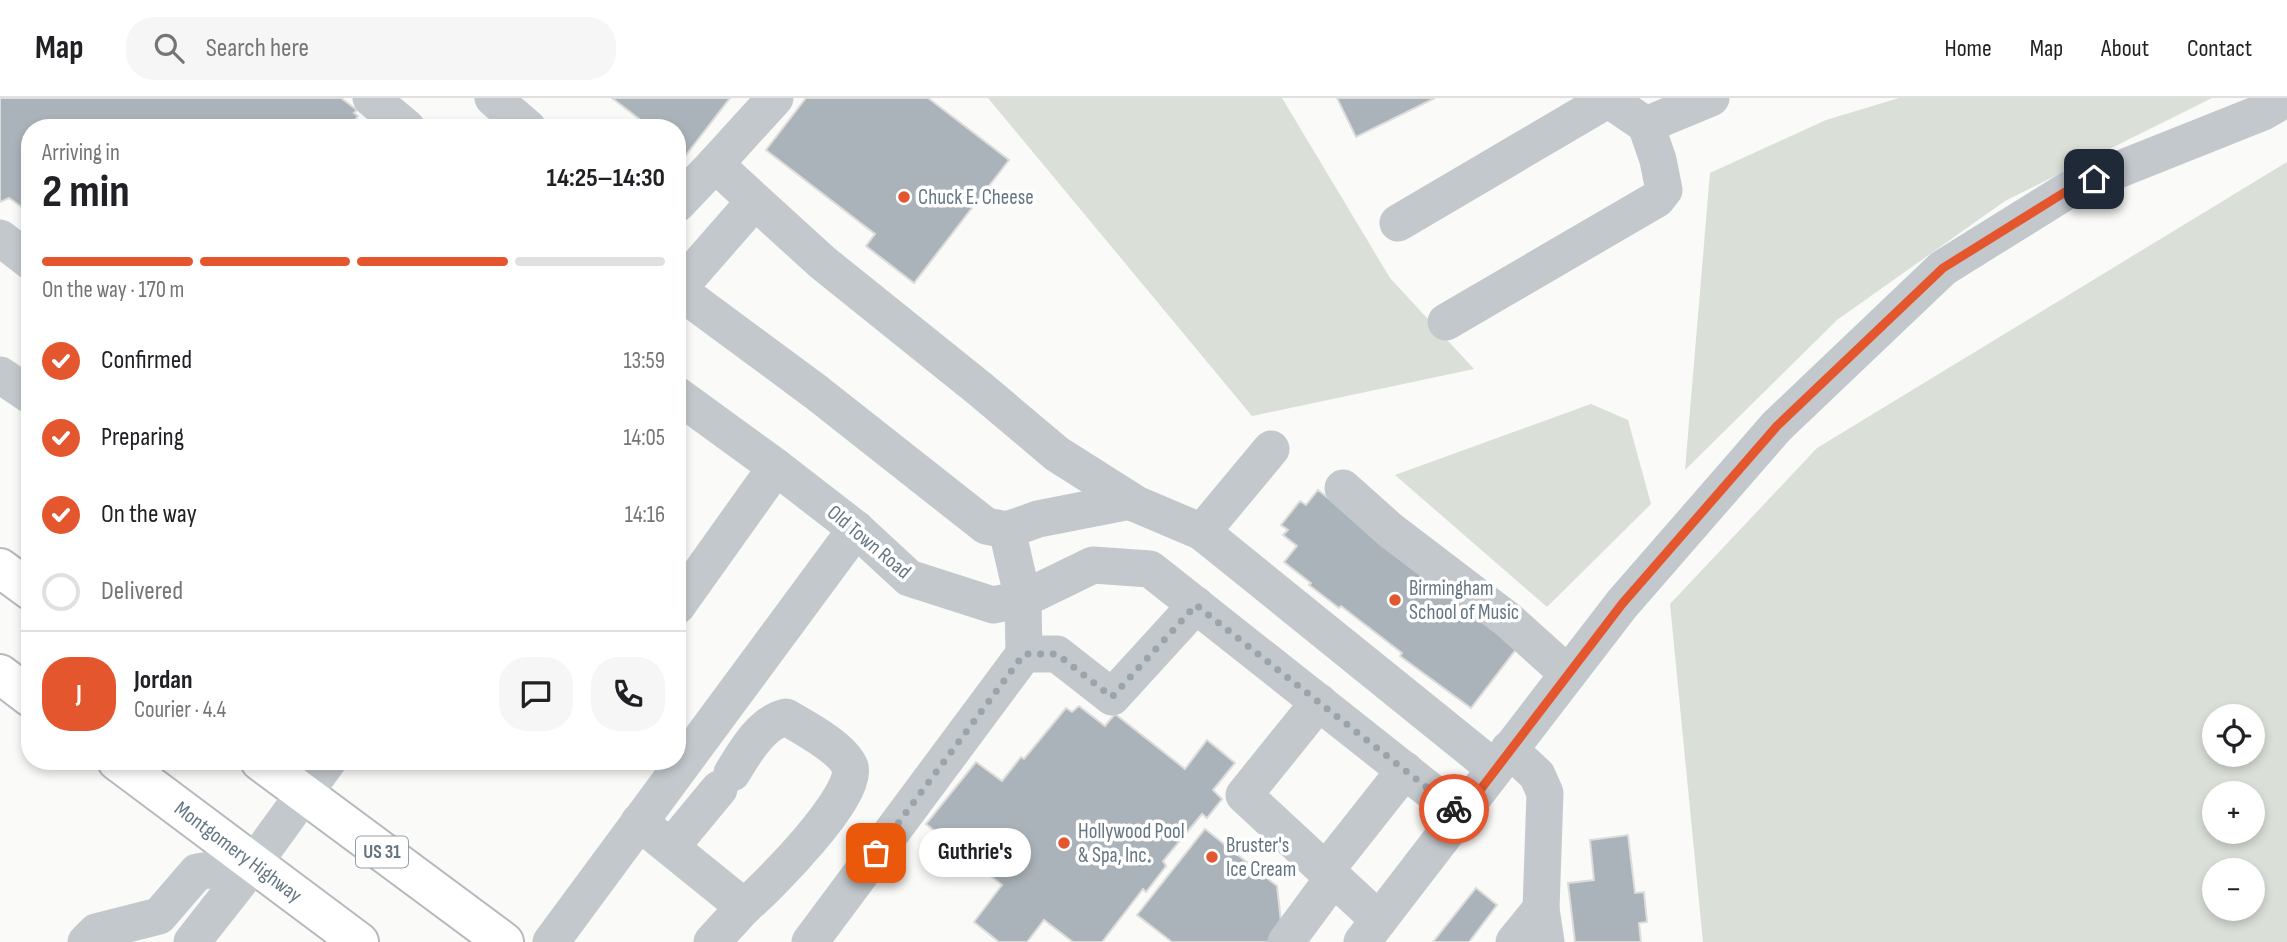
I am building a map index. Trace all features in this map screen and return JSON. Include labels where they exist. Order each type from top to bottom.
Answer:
[{"type":"main road","points":[[0,568],[21,583]]},
{"type":"main road","points":[[0,674],[21,689]]},
{"type":"main road","name":"Montgomery Highway","points":[[129,770],[359,942]]},
{"type":"main road","name":"US 31","points":[[272,770],[504,942]]},
{"type":"street","points":[[371,98],[396,119]]},
{"type":"street","points":[[492,98],[517,119]]},
{"type":"street","points":[[686,195],[775,98]]},
{"type":"street","points":[[1398,223],[1602,103],[1612,102],[1642,111],[1712,98]]},
{"type":"street","points":[[1319,702],[1244,795],[1330,873],[1370,931],[1622,604],[1777,426],[1943,268],[2070,189],[2263,112],[2287,98]]},
{"type":"street","points":[[1446,322],[1657,199],[1664,190],[1658,160],[1642,111]]},
{"type":"street","points":[[715,164],[822,262],[1057,454],[1130,501],[1202,531],[1502,759],[1537,775],[1545,793],[1543,926],[1514,942]]},
{"type":"street","points":[[686,280],[755,201]]},
{"type":"street","points":[[0,238],[21,254]]},
{"type":"street","points":[[686,297],[816,391],[986,526],[1007,530],[1038,519],[1130,501]]},
{"type":"street","points":[[0,375],[21,389]]},
{"type":"street","name":"Old Town Road","points":[[686,407],[776,467],[856,529],[909,578],[993,605],[1023,599],[1093,565],[1150,569],[1461,815]]},
{"type":"street","points":[[1202,531],[1271,449]]},
{"type":"street","points":[[686,593],[776,467]]},
{"type":"street","points":[[1343,488],[1390,530],[1508,620],[1568,674]]},
{"type":"street","points":[[1083,509],[1093,565]]},
{"type":"street","points":[[686,759],[856,529]]},
{"type":"street","points":[[810,942],[1024,654],[1023,599],[1007,530]]},
{"type":"street","points":[[1024,654],[1057,654],[1112,697],[1196,605]]},
{"type":"street","points":[[671,847],[726,781],[760,733],[774,720],[786,717],[834,749],[849,766],[851,780],[844,794],[789,865],[744,907],[712,942]]},
{"type":"street","points":[[192,942],[321,770]]},
{"type":"street","points":[[551,942],[678,770]]},
{"type":"street","points":[[1286,942],[1330,873],[1405,770]]},
{"type":"street","points":[[639,822],[744,907]]},
{"type":"street","points":[[86,942],[96,932],[159,916],[197,872],[254,863]]},
{"type":"shaded area","points":[[988,98],[1282,98],[1390,278],[1474,369],[1252,416]]},
{"type":"shaded area","points":[[1899,98],[2212,98],[2005,201],[1837,320],[1685,470],[1710,173],[1826,120]]},
{"type":"shaded area","points":[[2287,162],[2287,942],[1703,942],[1670,604],[1817,448]]},
{"type":"shaded area","points":[[1591,404],[1628,420],[1651,504],[1547,607],[1395,475]]},
{"type":"building","points":[[0,98],[341,98],[357,110],[354,113],[358,116],[356,119],[21,119],[21,207],[9,198],[0,202]]},
{"type":"building","points":[[612,98],[730,98],[686,155],[686,119],[639,119]]},
{"type":"building","name":"Chuck E. Cheese","points":[[806,98],[928,98],[1009,160],[914,283],[866,246],[875,234],[766,150]]},
{"type":"building","points":[[1337,98],[1435,98],[1356,137]]},
{"type":"building","name":"Birmingham School of Music","points":[[1318,490],[1517,648],[1471,708],[1400,656],[1402,653],[1341,606],[1339,608],[1309,585],[1311,583],[1284,562],[1297,546],[1283,535],[1288,530],[1281,525],[1300,501],[1306,505]]},
{"type":"building","name":"Hollywood Pool & Spa, Inc.","points":[[1079,706],[1105,726],[1115,714],[1185,769],[1207,740],[1235,763],[1213,790],[1222,799],[1207,818],[1202,814],[1163,861],[1166,866],[1146,892],[1143,889],[1102,942],[1073,942],[1044,920],[1027,942],[999,942],[974,922],[1002,885],[926,824],[976,762],[1002,781],[1066,708],[1072,712]]},
{"type":"building","name":"Bruster's Ice Cream","points":[[1205,829],[1277,886],[1282,931],[1274,942],[1172,942],[1137,915]]},
{"type":"building","points":[[1628,835],[1635,893],[1644,892],[1647,922],[1639,923],[1641,942],[1575,942],[1568,883],[1594,880],[1590,840]]},
{"type":"building","points":[[1476,888],[1497,905],[1469,942],[1433,942]]},
{"type":"way so far","points":[[876,853],[1024,654],[1057,654],[1112,697],[1196,605],[1454,809]]},
{"type":"place","name":"Chuck E. Cheese","points":[[904,197]]},
{"type":"place","name":"Birmingham School of Music","points":[[1395,600]]},
{"type":"place","name":"Hollywood Pool & Spa, Inc.","points":[[1064,843]]},
{"type":"place","name":"Guthrie's","points":[[876,853]]},
{"type":"place","name":"Bruster's Ice Cream","points":[[1212,857]]},
{"type":"route","points":[[1454,809],[1461,815],[1494,768],[1622,604],[1777,426],[1943,268],[2070,189],[2094,179]]}]
